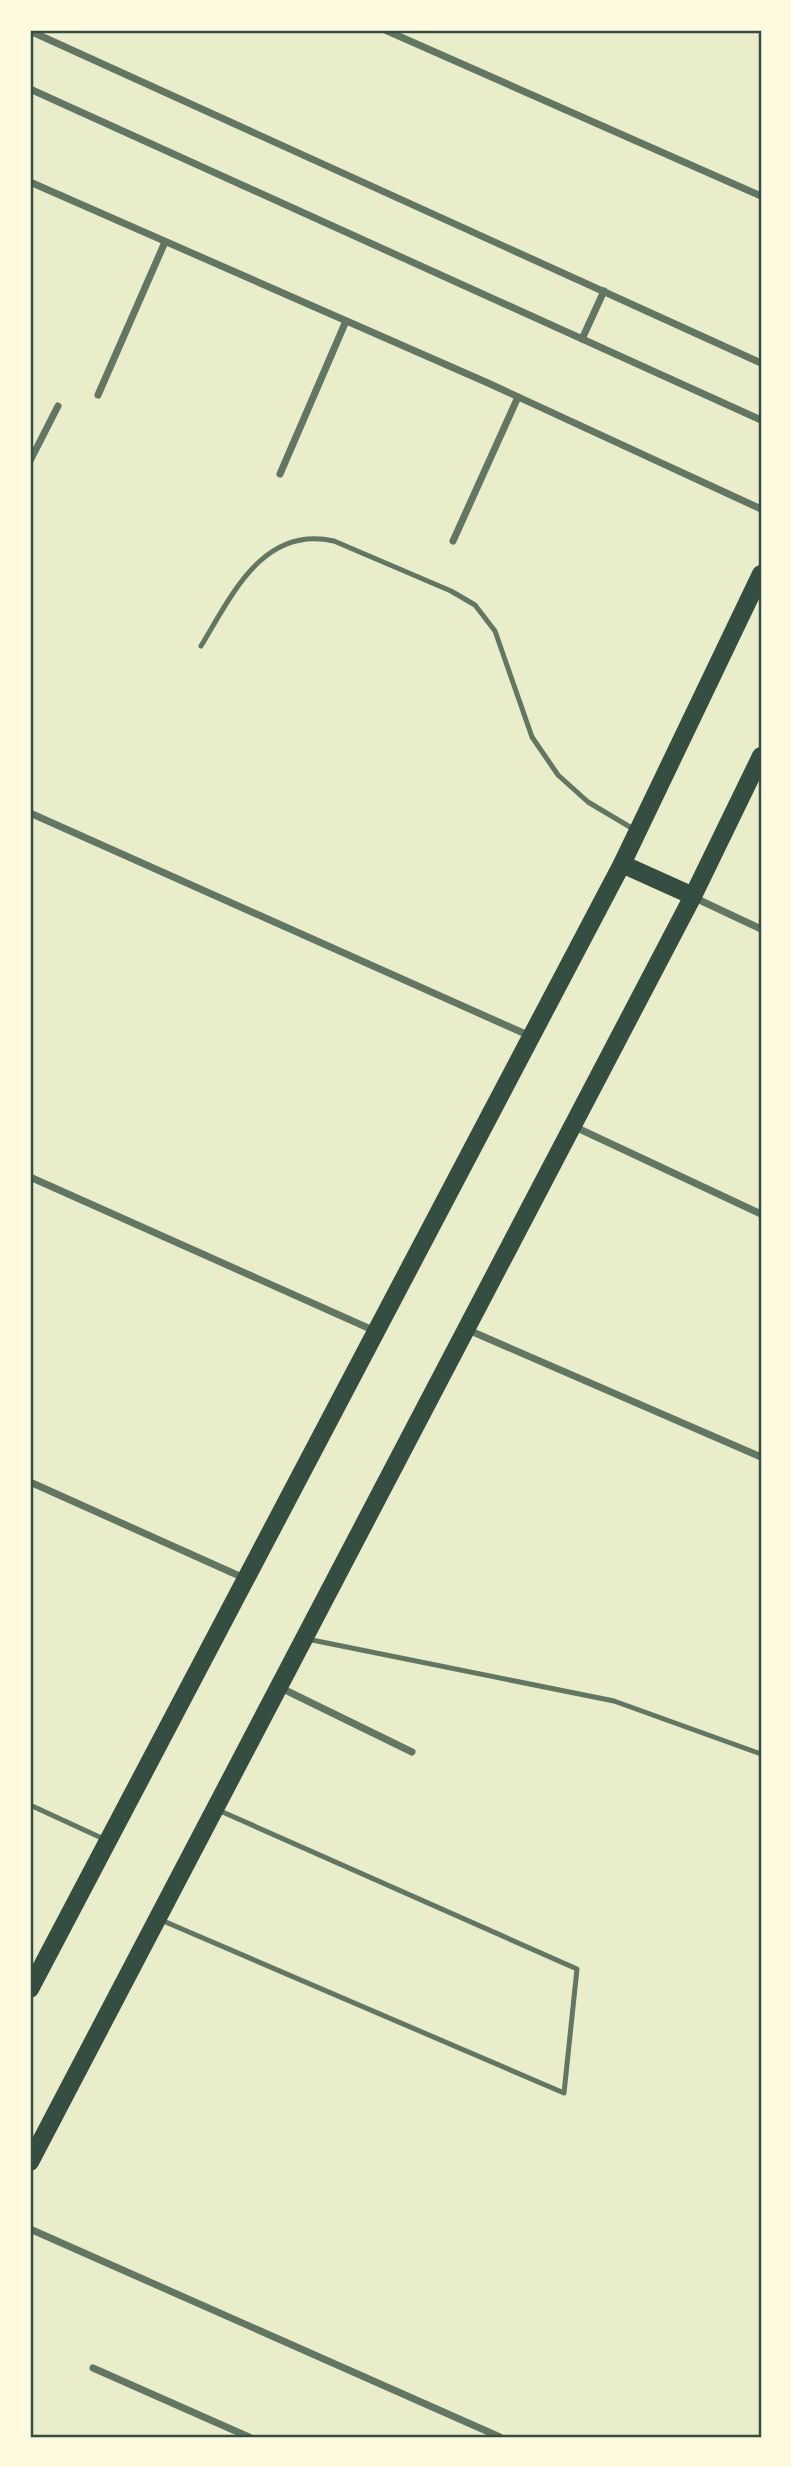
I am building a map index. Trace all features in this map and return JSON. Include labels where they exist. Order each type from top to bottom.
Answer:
[{"type":"main road","points":[[30,1989],[622,864],[761,574]]},
{"type":"main road","points":[[30,2162],[693,897],[761,756]]},
{"type":"main road","points":[[622,864],[693,897]]},
{"type":"street","points":[[385,30],[761,196]]},
{"type":"street","points":[[30,31],[761,363]]},
{"type":"street","points":[[30,89],[761,420]]},
{"type":"street","points":[[30,182],[518,397],[761,509]]},
{"type":"street","points":[[98,395],[165,242]]},
{"type":"street","points":[[582,339],[604,291]]},
{"type":"street","points":[[280,474],[346,321]]},
{"type":"street","points":[[453,541],[518,397]]},
{"type":"street","points":[[30,461],[58,406]]},
{"type":"street","points":[[30,813],[531,1036]]},
{"type":"street","points":[[693,897],[761,929]]},
{"type":"street","points":[[572,1126],[761,1214]]},
{"type":"street","points":[[30,1177],[375,1331]]},
{"type":"street","points":[[466,1329],[761,1457]]},
{"type":"street","points":[[30,1482],[245,1578]]},
{"type":"street","points":[[278,1687],[412,1752]]},
{"type":"street","points":[[30,2229],[500,2437]]},
{"type":"street","points":[[93,2368],[249,2437]]},
{"type":"lane","points":[[201,646],[245,575],[272,551],[294,540],[317,538],[334,541],[451,591],[475,605],[495,631],[532,737],[558,775],[588,802],[638,831]]},
{"type":"lane","points":[[304,1638],[614,1701],[761,1754]]},
{"type":"lane","points":[[30,1805],[107,1841]]},
{"type":"lane","points":[[158,1918],[564,2093],[577,1969],[215,1808]]}]
